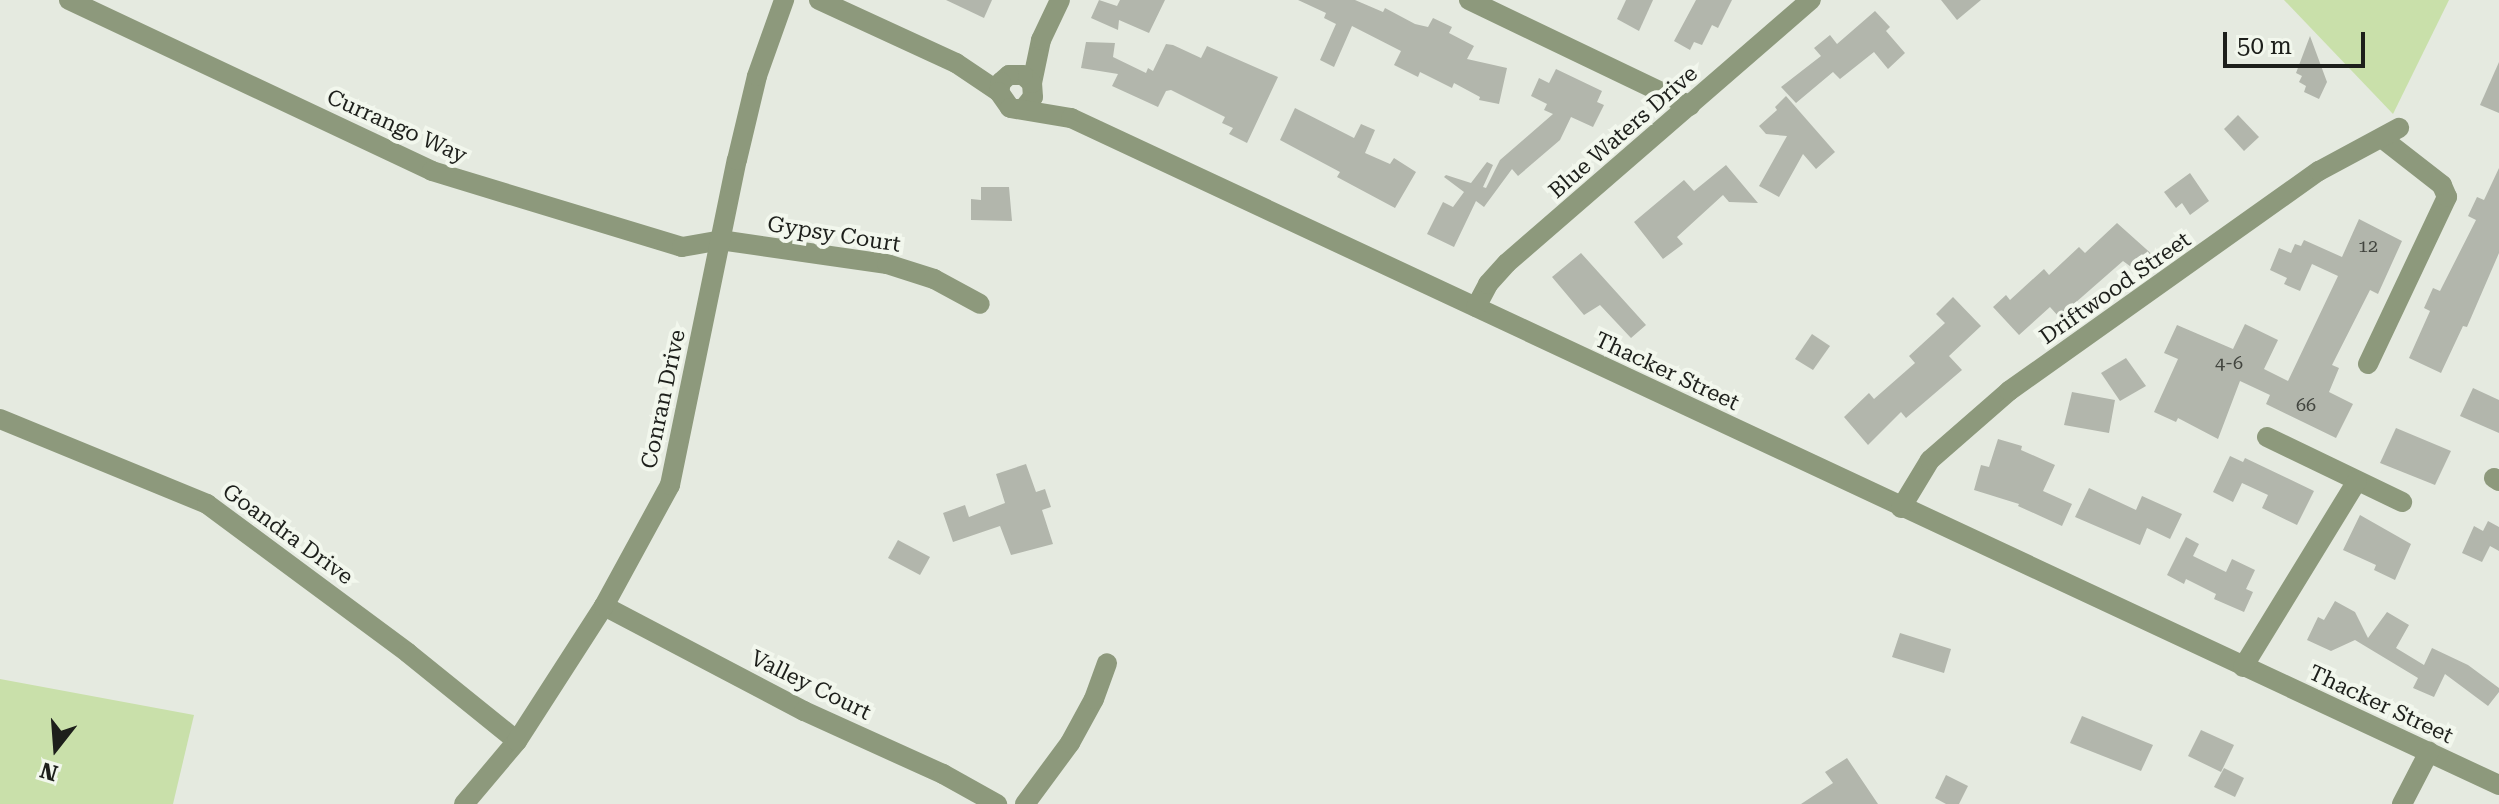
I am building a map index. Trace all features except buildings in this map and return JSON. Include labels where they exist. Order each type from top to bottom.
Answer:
[{"type":"street","name":"Currango Way","points":[[69,0],[432,171],[591,222],[682,247],[720,240]]},
{"type":"street","name":"Conran Drive","points":[[464,804],[517,741],[604,606],[670,485],[757,76],[784,0]]},
{"type":"street","points":[[819,0],[956,63],[1006,80],[1023,75],[1033,85]]},
{"type":"street","points":[[1041,40],[1006,80],[1010,108],[1024,108],[1031,101],[1041,40],[1060,0]]},
{"type":"street","points":[[1469,0],[1690,106]]},
{"type":"street","name":"Blue Waters Drive","points":[[1476,307],[1496,273],[1811,0]]},
{"type":"street","name":"Thacker Street","points":[[1033,85],[1071,118]]},
{"type":"street","name":"Thacker Street","points":[[1024,108],[1071,118],[2499,785]]},
{"type":"street","name":"Driftwood Street","points":[[1901,508],[1930,460],[2009,391],[2319,171],[2391,133],[2442,185],[2447,197],[2368,364]]},
{"type":"street","name":"Gypsy Court","points":[[720,240],[887,264],[934,279],[980,304]]},
{"type":"street","name":"Goandra Drive","points":[[0,419],[207,504],[408,653],[517,741]]},
{"type":"street","points":[[2267,437],[2402,502]]},
{"type":"street","points":[[2243,667],[2357,481]]},
{"type":"street","name":"Valley Court","points":[[604,606],[804,711],[943,774],[997,804]]},
{"type":"street","points":[[1025,804],[1070,743],[1094,699],[1107,663]]},
{"type":"street","points":[[2402,804],[2429,752]]},
{"type":"green space","points":[[2284,0],[2449,0],[2393,114]]},
{"type":"green space","points":[[0,679],[194,715],[173,804],[0,804]]}]
